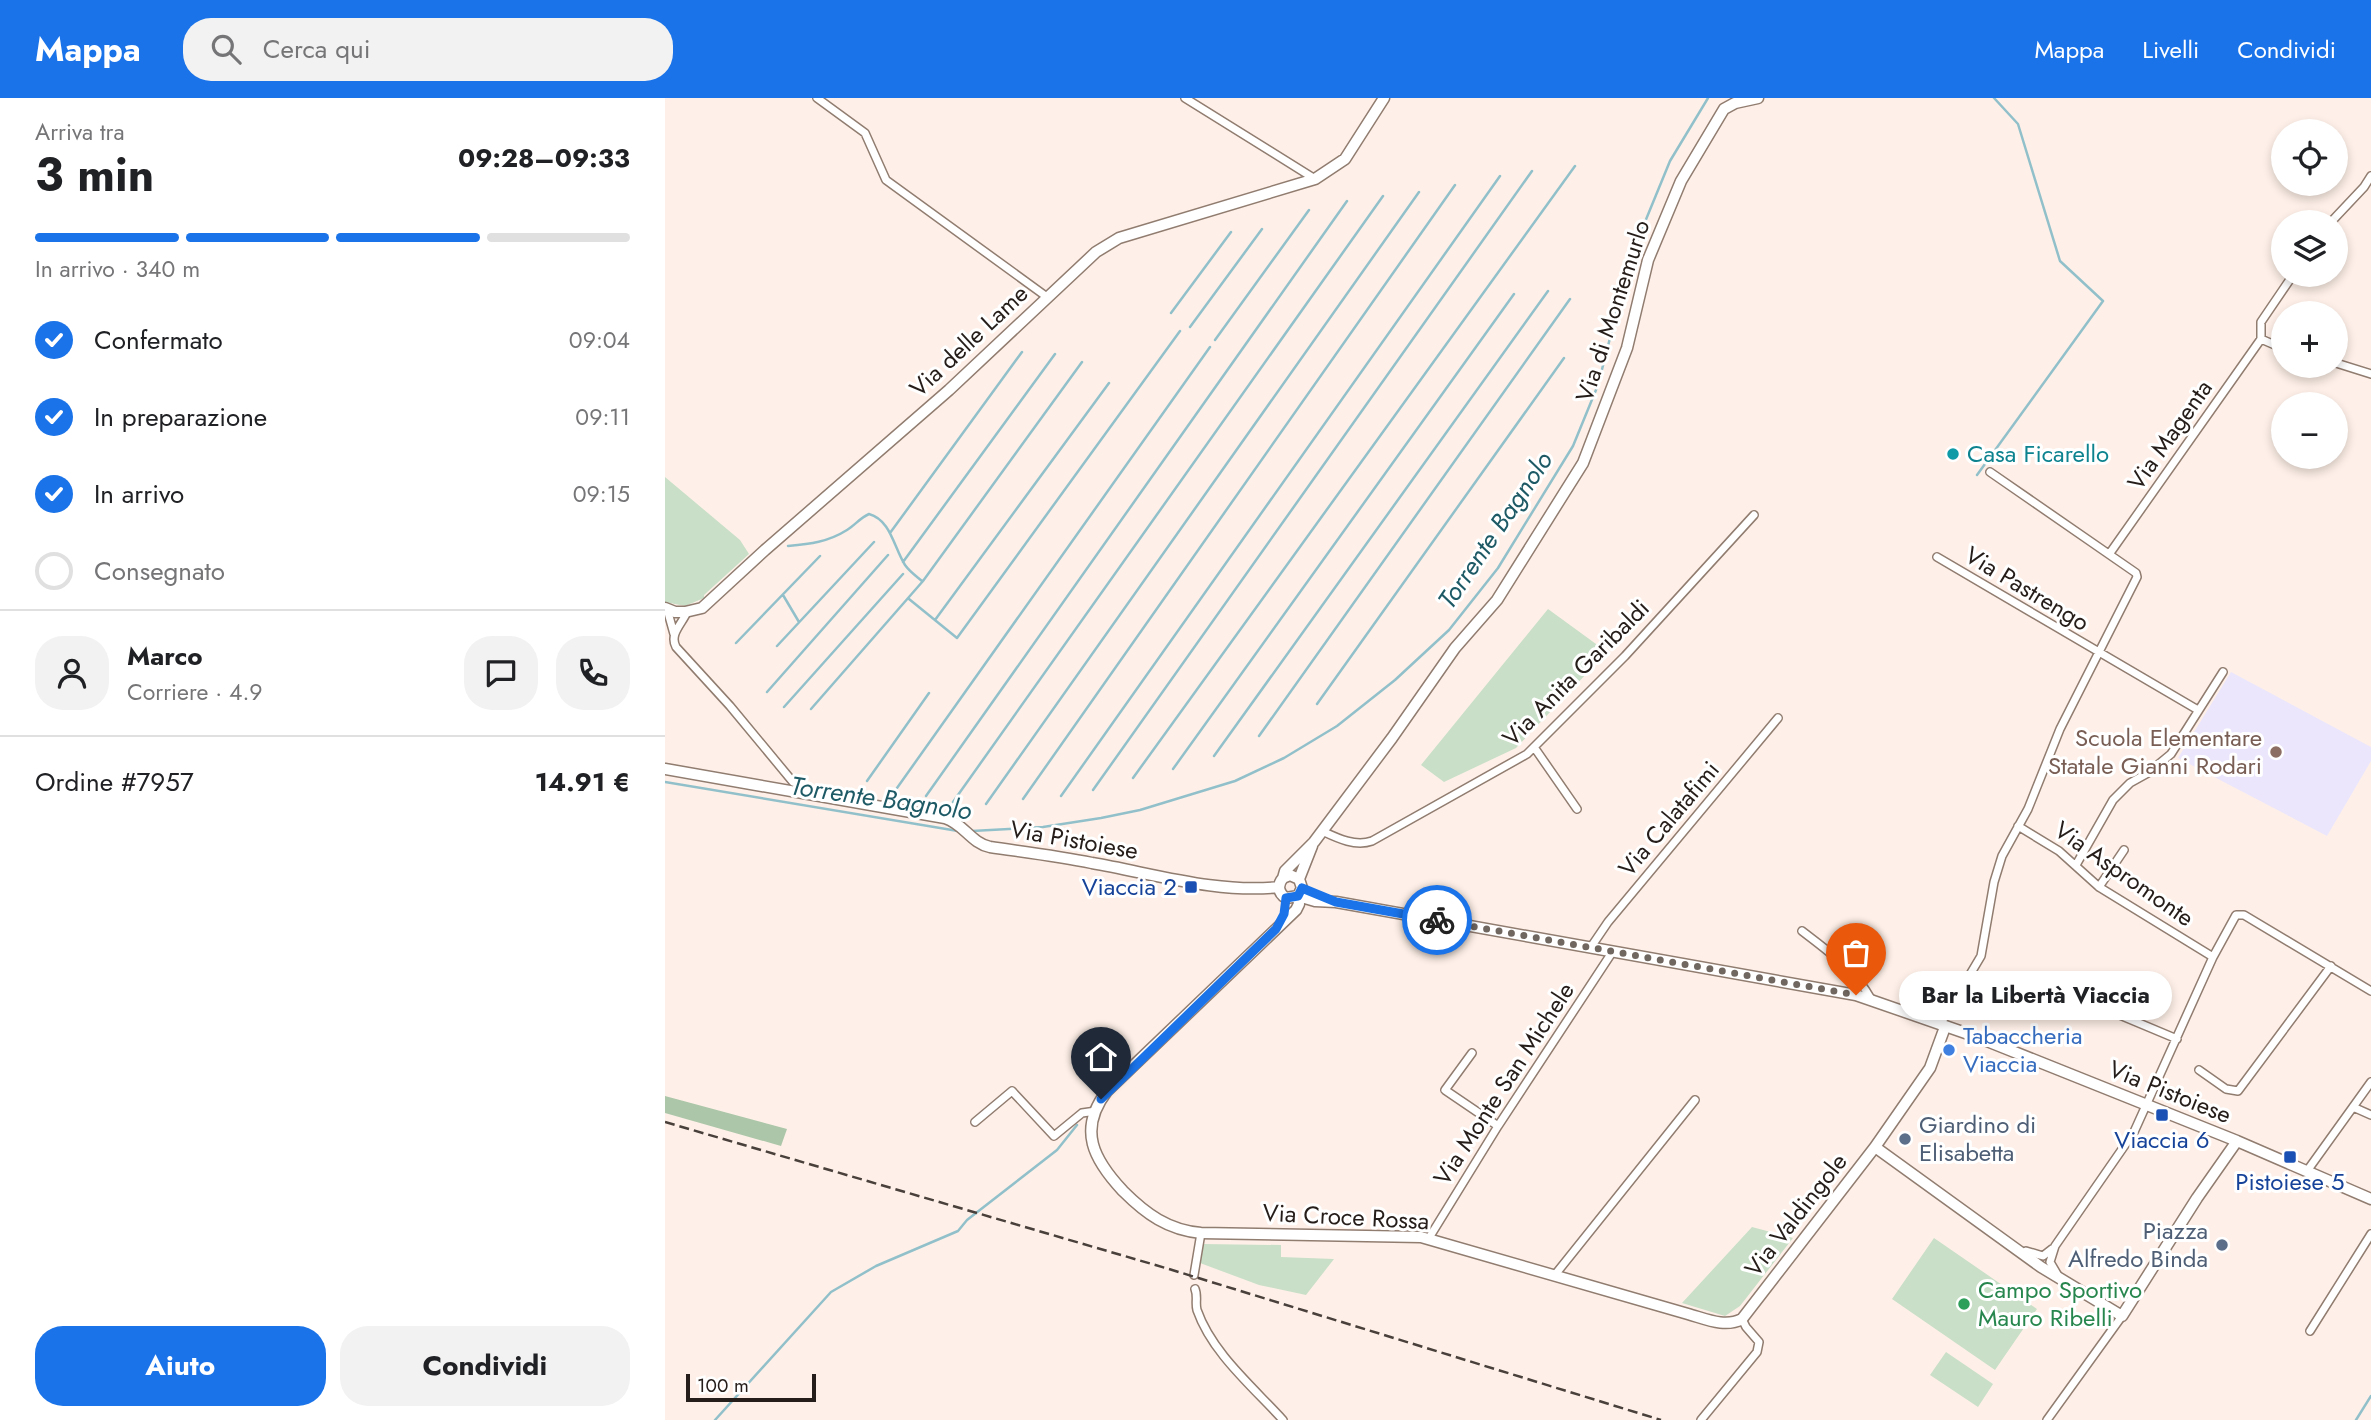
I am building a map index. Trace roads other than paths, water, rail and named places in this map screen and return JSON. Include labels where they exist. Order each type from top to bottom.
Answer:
[{"type":"street","points":[[817,98],[865,133],[885,180],[1047,298]]},
{"type":"street","points":[[1185,98],[1315,179]]},
{"type":"street","name":"Via delle Lame","points":[[674,634],[691,611],[711,600],[950,390],[1085,260],[1119,238],[1315,179],[1345,159],[1384,98]]},
{"type":"street","name":"Via di Montemurlo","points":[[1281,883],[1291,864],[1314,842],[1407,718],[1455,648],[1497,600],[1583,463],[1627,348],[1648,260],[1681,181],[1724,109],[1735,103],[1758,98]]},
{"type":"street","points":[[2342,210],[2371,176]]},
{"type":"street","name":"Via Magenta","points":[[2110,553],[2261,339],[2261,322],[2285,287]]},
{"type":"street","points":[[2261,339],[2271,343]]},
{"type":"street","points":[[2348,367],[2371,374]]},
{"type":"street","points":[[1943,1026],[1980,956],[1997,869],[2028,809],[2051,748],[2137,577],[2136,573],[2110,553],[1990,472]]},
{"type":"street","name":"Via Anita Garibaldi","points":[[1322,831],[1350,842],[1372,841],[1519,760],[1626,656],[1754,515]]},
{"type":"street","name":"Via Pastrengo","points":[[1937,557],[2198,710]]},
{"type":"street","points":[[691,611],[666,608],[676,647],[793,782]]},
{"type":"street","points":[[2076,865],[2113,800],[2130,783],[2148,773],[2171,754],[2223,672]]},
{"type":"street","name":"Via Calatafimi","points":[[1591,947],[1608,922],[1778,718]]},
{"type":"street","points":[[1534,747],[1577,809]]},
{"type":"street","name":"Via Pistoiese","points":[[665,768],[945,818],[960,826],[976,842],[990,847],[1092,862],[1183,881],[1252,888],[1281,883],[1290,875],[1296,890],[1315,901],[1336,902],[1856,995],[1943,1026],[2237,1141],[2371,1199]]},
{"type":"street","name":"Via Aspromonte","points":[[2018,826],[2059,851],[2099,887],[2213,957]]},
{"type":"street","name":"Via di Montemurlo","points":[[1095,1111],[1107,1091],[1299,907],[1296,890],[1314,842]]},
{"type":"street","points":[[2099,887],[2124,850]]},
{"type":"street","points":[[1281,883],[1280,893],[1296,890]]},
{"type":"street","points":[[2010,1244],[2039,1257],[2045,1256],[2055,1246],[2134,1132],[2213,957],[2234,917],[2239,914],[2371,991]]},
{"type":"street","points":[[1802,931],[1845,964],[1871,1000]]},
{"type":"street","name":"Via Monte San Michele","points":[[1429,1238],[1498,1126],[1613,951]]},
{"type":"street","points":[[2199,1070],[2226,1089],[2238,1091],[2330,966]]},
{"type":"street","points":[[2029,977],[2177,1039]]},
{"type":"street","name":"Via Valdingole","points":[[1742,1319],[1875,1147],[1930,1068],[1943,1026]]},
{"type":"street","points":[[1472,1053],[1445,1090],[1498,1126]]},
{"type":"street","points":[[2307,1171],[2371,1082]]},
{"type":"street","points":[[975,1122],[1012,1091],[1054,1136],[1082,1113],[1095,1111]]},
{"type":"street","points":[[1554,1276],[1695,1100]]},
{"type":"street","points":[[2353,1107],[2371,1115]]},
{"type":"street","name":"Via Croce Rossa","points":[[1095,1111],[1091,1136],[1100,1164],[1142,1210],[1181,1231],[1429,1238],[1718,1323],[1733,1323],[1742,1319]]},
{"type":"street","points":[[2047,1420],[2122,1316],[2197,1198],[2237,1141]]},
{"type":"street","points":[[1875,1147],[2041,1267],[2122,1316]]},
{"type":"street","points":[[1194,1275],[1202,1233]]},
{"type":"street","points":[[2310,1331],[2371,1234]]},
{"type":"street","points":[[2055,1246],[2050,1262],[2062,1280]]},
{"type":"street","points":[[1195,1289],[1198,1311],[1212,1339],[1283,1420]]},
{"type":"street","points":[[1701,1420],[1759,1346],[1757,1338],[1745,1328],[1742,1319]]},
{"type":"waterway","name":"Torrente Bagnolo","points":[[972,831],[1043,827],[1101,818],[1140,810],[1235,781],[1284,758],[1337,726],[1395,680],[1449,630],[1498,568],[1573,446],[1598,385],[1631,256],[1670,161],[1708,98]]},
{"type":"waterway","points":[[1977,475],[2103,301],[2060,261],[2018,124],[1994,98]]},
{"type":"waterway","points":[[1133,778],[1575,166]]},
{"type":"waterway","points":[[1093,790],[1532,171]]},
{"type":"waterway","points":[[1061,796],[1500,176]]},
{"type":"waterway","points":[[1023,799],[1455,185]]},
{"type":"waterway","points":[[986,804],[1419,192]]},
{"type":"waterway","points":[[953,802],[1383,196]]},
{"type":"waterway","points":[[926,796],[1347,201]]},
{"type":"waterway","points":[[1215,340],[1309,210]]},
{"type":"waterway","points":[[1190,327],[1262,229]]},
{"type":"waterway","points":[[1171,313],[1231,232]]},
{"type":"waterway","points":[[1214,756],[1548,291]]},
{"type":"waterway","points":[[1173,769],[1514,294]]},
{"type":"waterway","points":[[1259,736],[1570,299]]},
{"type":"waterway","points":[[909,599],[957,638],[1180,331]]},
{"type":"waterway","points":[[897,788],[1210,347]]},
{"type":"waterway","points":[[890,533],[1022,352]]},
{"type":"waterway","points":[[903,562],[1055,354]]},
{"type":"waterway","points":[[1317,704],[1564,358]]},
{"type":"waterway","points":[[811,709],[923,581],[1082,362]]},
{"type":"waterway","points":[[935,620],[1109,383]]},
{"type":"waterway","points":[[788,546],[826,540],[847,530],[869,514],[887,528],[905,565],[922,581]]},
{"type":"waterway","points":[[777,646],[874,542]]},
{"type":"waterway","points":[[767,692],[888,555]]},
{"type":"waterway","points":[[736,643],[820,556]]},
{"type":"waterway","points":[[784,707],[903,574]]},
{"type":"waterway","points":[[783,595],[799,622]]},
{"type":"waterway","points":[[867,781],[929,693]]},
{"type":"waterway","name":"Torrente Bagnolo","points":[[665,782],[958,831]]},
{"type":"waterway","points":[[715,1420],[831,1292],[876,1266],[958,1231],[967,1220],[1057,1150],[1077,1125]]},
{"type":"waterway","points":[[2356,1420],[2371,1396]]},
{"type":"railway","points":[[665,1122],[1169,1269],[1661,1420]]},
{"type":"place","name":"Casa Ficarello","points":[[1953,454]]},
{"type":"place","name":"Scuola Elementare Statale Gianni Rodari","points":[[2276,752]]},
{"type":"place","name":"Viaccia 2","points":[[1191,887]]},
{"type":"place","name":"Bar la Libertà Viaccia","points":[[1856,995]]},
{"type":"place","name":"Tabaccheria Viaccia","points":[[1949,1050]]},
{"type":"place","name":"Viaccia 6","points":[[2162,1115]]},
{"type":"place","name":"Giardino di Elisabetta","points":[[1905,1139]]},
{"type":"place","name":"Pistoiese 5","points":[[2290,1157]]},
{"type":"place","name":"Piazza Alfredo Binda","points":[[2222,1245]]},
{"type":"place","name":"Campo Sportivo Mauro Ribelli","points":[[1964,1304]]}]
